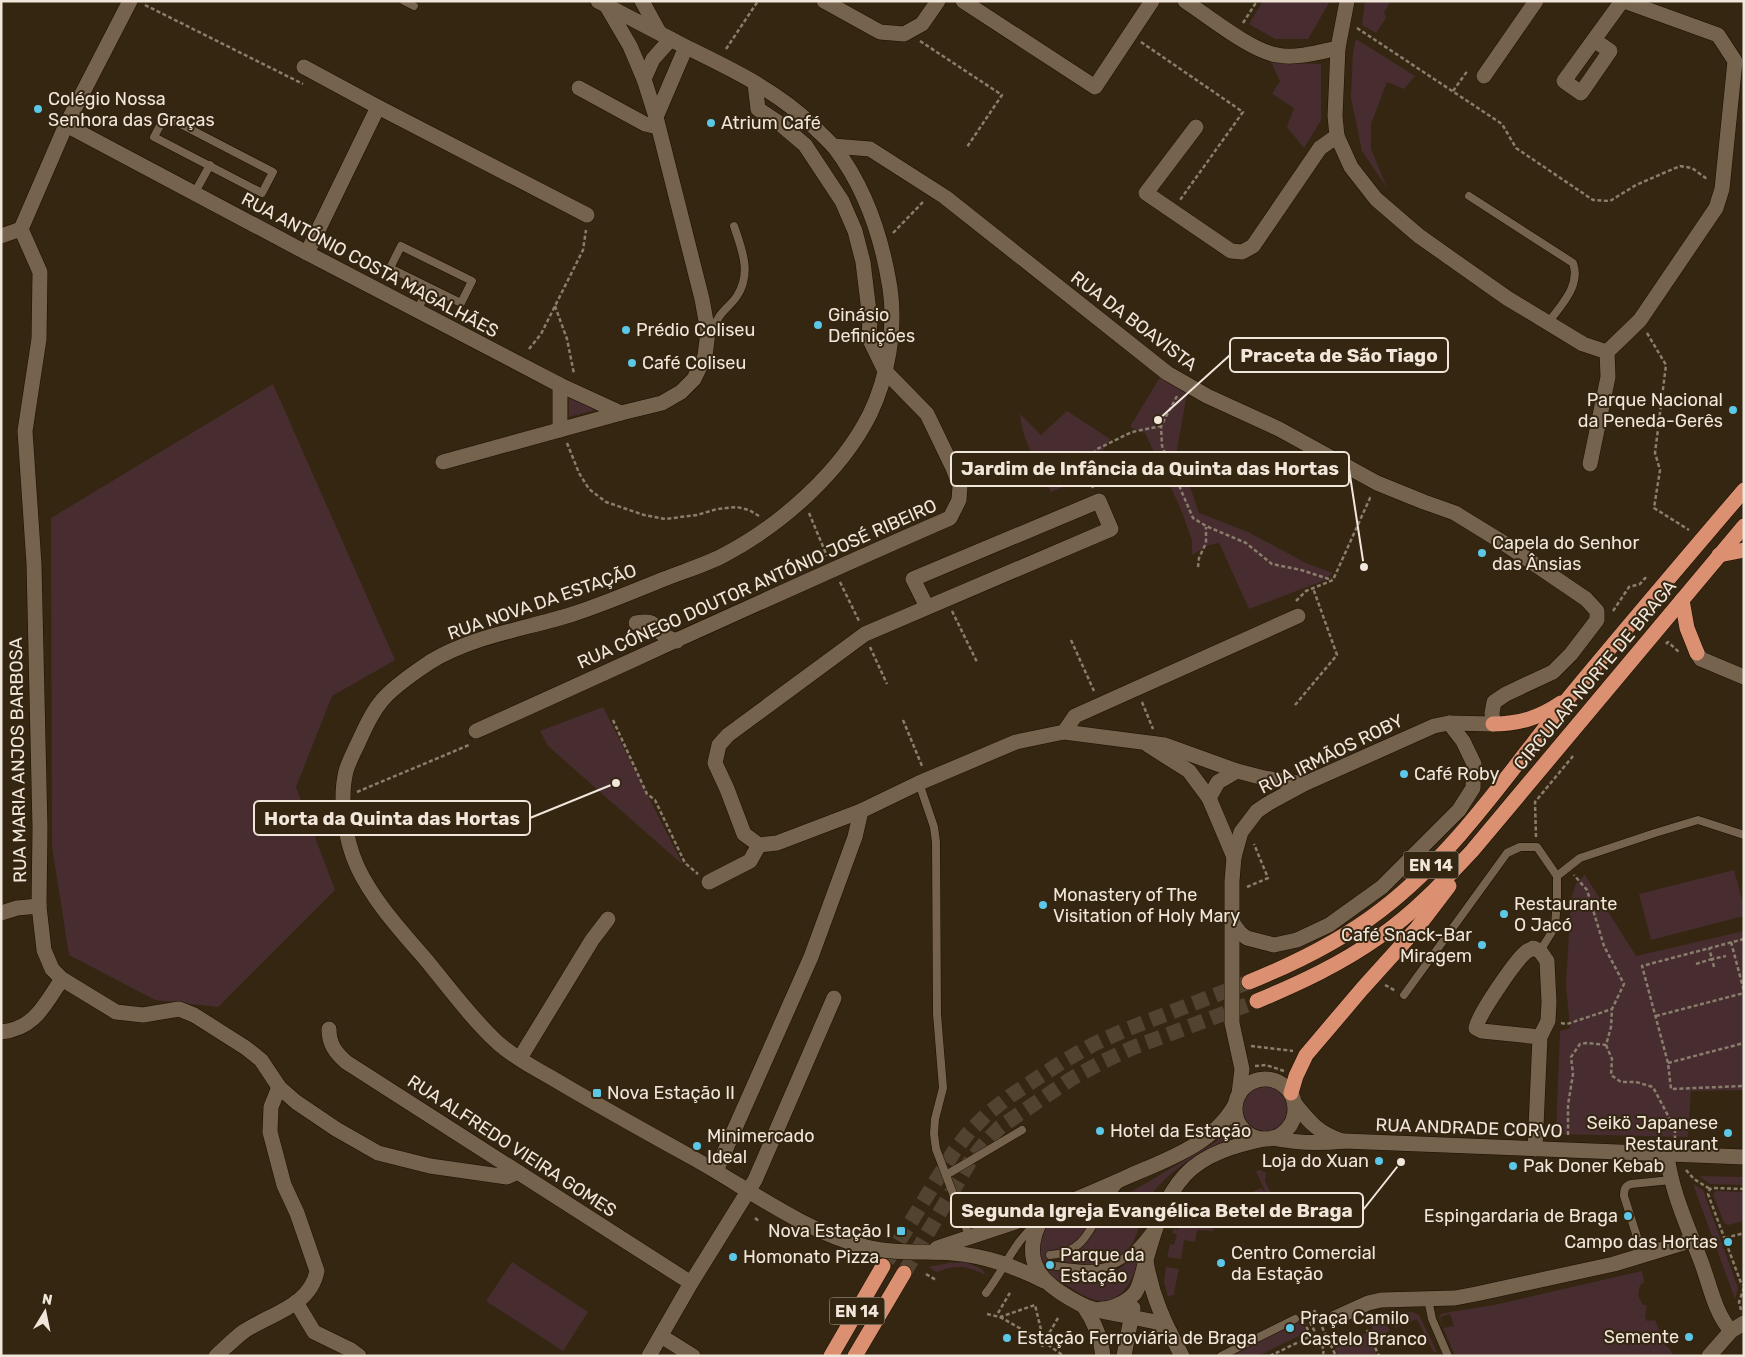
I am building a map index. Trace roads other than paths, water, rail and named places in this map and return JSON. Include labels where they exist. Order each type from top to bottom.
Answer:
[{"type":"highway","name":"CIRCULAR NORTE DE BRAGA","points":[[1249,982],[1299,961],[1327,946],[1355,929],[1407,889],[1453,842],[1514,770],[1570,697],[1744,490]]},
{"type":"highway","name":"CIRCULAR NORTE DE BRAGA","points":[[1258,1001],[1315,976],[1344,960],[1380,936],[1419,905],[1472,851],[1744,526]]},
{"type":"highway","points":[[1719,555],[1744,550]]},
{"type":"highway","points":[[1682,600],[1690,654]]},
{"type":"highway","points":[[1493,724],[1522,723],[1550,711],[1570,697]]},
{"type":"highway","points":[[1293,1098],[1296,1076],[1306,1056],[1362,989],[1417,928],[1441,898],[1472,851]]},
{"type":"highway","name":"EN 14","points":[[830,1356],[883,1266]]},
{"type":"highway","name":"EN 14","points":[[855,1356],[904,1273]]},
{"type":"street","points":[[642,1],[665,36],[644,79]]},
{"type":"street","points":[[824,1],[880,32],[904,34],[922,24],[938,1]]},
{"type":"street","points":[[963,1],[1095,87],[1152,1]]},
{"type":"street","points":[[1185,1],[1254,47],[1277,56],[1304,54],[1338,48]]},
{"type":"street","points":[[1347,1],[1338,48],[1335,92],[1336,136],[1351,167],[1376,199],[1419,236],[1507,298],[1584,344],[1607,352]]},
{"type":"street","points":[[1484,76],[1536,1]]},
{"type":"street","points":[[1590,464],[1608,377],[1607,352],[1640,320],[1716,208],[1722,189],[1735,61],[1718,35],[1623,1],[1594,40]]},
{"type":"street","points":[[1,236],[21,229],[66,126],[136,2]]},
{"type":"street","points":[[443,462],[662,403],[681,392],[694,380],[705,356],[708,332],[702,299],[657,122],[644,79],[630,46],[600,2]]},
{"type":"street","name":"RUA NOVA DA ESTAÇÃO","points":[[600,2],[755,84],[793,107],[834,146],[859,187],[875,224],[885,256],[892,301],[891,343],[885,370],[870,413],[841,459],[805,497],[767,527],[723,555],[668,578],[578,613],[465,645],[431,662],[382,700],[366,725],[346,770],[346,834],[356,865],[370,889],[395,923],[473,1017],[502,1046],[590,1101],[716,1171],[808,1226],[862,1246],[885,1251],[946,1252],[972,1255],[1006,1263],[1044,1281],[1090,1307]]},
{"type":"street","points":[[657,122],[686,47]]},
{"type":"street","points":[[304,67],[378,108],[587,215]]},
{"type":"street","name":"RUA CÓNEGO DOUTOR ANTÓNIO JOSÉ RIBEIRO","points":[[476,731],[950,518],[959,500],[960,486],[927,414],[885,370],[869,338],[868,300],[863,262],[854,231],[842,201],[805,145],[758,109],[755,84]]},
{"type":"street","points":[[579,88],[645,124],[657,122]]},
{"type":"street","points":[[307,254],[378,108]]},
{"type":"street","name":"RUA ANTÓNIO COSTA MAGALHÃES","points":[[66,126],[560,385],[621,413]]},
{"type":"street","points":[[1196,127],[1146,193],[1231,251],[1242,252],[1253,246],[1320,148],[1336,136]]},
{"type":"street","name":"RUA DA BOAVISTA","points":[[834,146],[870,149],[945,197],[1167,374],[1207,396],[1279,429],[1378,483],[1455,513],[1502,542],[1586,599],[1602,615],[1571,654],[1553,672],[1506,694],[1494,702],[1493,724]]},
{"type":"street","name":"RUA MARIA ANJOS BARBOSA","points":[[21,229],[40,272],[39,339],[25,431],[34,564],[40,906],[44,950],[52,969],[62,979]]},
{"type":"street","points":[[560,385],[560,430]]},
{"type":"street","points":[[927,607],[913,579],[1098,501],[1111,529],[865,634],[728,735],[719,745],[715,764],[727,789],[744,834],[759,845],[777,843],[861,812],[921,776],[1016,742],[1064,732],[1149,738],[1237,772],[1304,784]]},
{"type":"street","points":[[1064,732],[1075,716],[1295,610]]},
{"type":"street","points":[[636,623],[648,621],[657,626],[663,635],[677,641]]},
{"type":"street","points":[[1690,654],[1744,677]]},
{"type":"street","points":[[1232,922],[1240,934],[1247,938],[1274,945],[1297,940],[1329,925],[1382,887],[1459,810],[1473,788],[1474,764],[1463,741],[1449,723]]},
{"type":"street","name":"RUA IRMÃOS ROBY","points":[[1237,1099],[1242,1069],[1232,1023],[1232,922],[1234,857],[1241,832],[1257,811],[1304,784],[1434,726],[1449,723],[1493,724]]},
{"type":"street","points":[[1149,738],[1189,771],[1209,798],[1234,857]]},
{"type":"street","points":[[1209,798],[1218,782],[1237,772]]},
{"type":"street","points":[[716,1171],[811,957],[855,837],[861,812]]},
{"type":"street","points":[[709,882],[750,861],[759,845]]},
{"type":"street","points":[[1,914],[16,908],[40,906]]},
{"type":"street","points":[[520,1058],[592,940],[608,919]]},
{"type":"street","points":[[1535,1149],[1540,1037],[1548,1022],[1549,1002],[1547,961],[1540,951],[1533,948],[1526,952],[1512,970],[1483,1013],[1476,1028],[1482,1031],[1540,1037]]},
{"type":"street","points":[[1,1032],[24,1027],[37,1015],[62,979],[116,1012],[143,1015],[179,1009],[194,1015],[254,1054],[261,1060],[279,1087],[296,1102],[336,1129],[378,1153],[430,1166],[507,1177],[518,1172]]},
{"type":"street","points":[[649,1356],[691,1283],[750,1191],[834,998]]},
{"type":"street","name":"RUA ALFREDO VIEIRA GOMES","points":[[329,1029],[330,1044],[346,1062],[691,1283]]},
{"type":"street","points":[[1124,1356],[1135,1292],[1158,1220],[1172,1190],[1186,1173],[1201,1162],[1219,1152],[1242,1144],[1268,1139],[1280,1135],[1288,1130],[1293,1122],[1296,1113],[1293,1098],[1282,1084],[1271,1079],[1259,1079],[1248,1084],[1237,1099],[1236,1115],[1239,1124],[1250,1134],[1268,1139]]},
{"type":"street","points":[[216,1356],[244,1332],[296,1302],[310,1290],[315,1281],[316,1271],[297,1213],[284,1185],[270,1132],[271,1107],[279,1087]]},
{"type":"street","name":"RUA ANDRADE CORVO","points":[[1293,1098],[1315,1127],[1326,1135],[1344,1141]]},
{"type":"street","name":"RUA NOVA DA ESTAÇÃO","points":[[919,1253],[970,1238],[1050,1210],[1177,1155],[1194,1146],[1223,1123],[1237,1099]]},
{"type":"street","name":"RUA ANDRADE CORVO","points":[[1268,1139],[1321,1144],[1344,1141],[1744,1157]]},
{"type":"street","points":[[1667,1154],[1671,1180],[1720,1316],[1731,1331]]},
{"type":"street","points":[[1044,1281],[1035,1266],[1033,1242],[1040,1221],[1050,1210]]},
{"type":"street","points":[[1336,1318],[1368,1303],[1381,1300],[1455,1298],[1476,1294],[1614,1264],[1693,1240]]},
{"type":"street","points":[[1146,1261],[1153,1294],[1182,1356]]},
{"type":"street","points":[[1090,1307],[1106,1309],[1120,1304],[1135,1292]]},
{"type":"street","points":[[296,1302],[314,1332],[360,1356]]},
{"type":"street","points":[[1090,1307],[1156,1322],[1170,1332]]},
{"type":"street","points":[[1090,1307],[1100,1338],[1103,1356]]},
{"type":"street","points":[[1708,1356],[1731,1331],[1744,1323]]},
{"type":"street","points":[[661,1336],[693,1356]]},
{"type":"lane","points":[[404,1],[414,6]]},
{"type":"lane","points":[[165,116],[273,172],[262,193],[210,165],[154,137],[165,116]]},
{"type":"lane","points":[[194,194],[210,165]]},
{"type":"lane","points":[[1469,196],[1572,263],[1576,272],[1574,286],[1548,323]]},
{"type":"lane","points":[[707,340],[719,317],[736,298],[743,286],[746,269],[744,254],[734,226]]},
{"type":"lane","points":[[401,246],[472,281],[461,303],[429,288],[390,268],[401,246]]},
{"type":"lane","points":[[417,310],[429,288]]},
{"type":"lane","points":[[921,776],[936,842],[937,1014],[943,1088],[935,1119],[934,1134],[936,1149],[970,1238]]},
{"type":"lane","points":[[1556,876],[1580,858],[1698,820],[1744,834]]},
{"type":"lane","points":[[1404,995],[1507,852],[1520,846],[1537,847],[1556,876],[1555,927],[1540,951]]},
{"type":"lane","points":[[946,1175],[1022,1130]]},
{"type":"lane","points":[[1050,1255],[1066,1253],[1080,1244],[1090,1232],[1105,1203],[1124,1178]]},
{"type":"lane","points":[[1638,1240],[1624,1196],[1627,1186],[1671,1180]]},
{"type":"lane","points":[[1050,1265],[1094,1270],[1112,1266],[1130,1254],[1158,1220]]},
{"type":"lane","points":[[986,1292],[996,1280],[1016,1245],[1028,1230],[1040,1221]]},
{"type":"lane","points":[[1428,1299],[1432,1318],[1448,1356]]},
{"type":"lane","points":[[1221,1356],[1295,1319]]},
{"type":"tunnel","points":[[887,1261],[953,1153],[969,1132],[987,1114],[1010,1096],[1062,1062],[1094,1044],[1249,982]]},
{"type":"tunnel","points":[[904,1273],[969,1163],[1000,1127],[1071,1079],[1102,1062],[1132,1048],[1257,1001]]},
{"type":"place","name":"Colégio Nossa Senhora das Graças","points":[[38,109]]},
{"type":"place","name":"Atrium Café","points":[[711,123]]},
{"type":"place","name":"Ginásio Definições","points":[[818,325]]},
{"type":"place","name":"Prédio Coliseu","points":[[626,330]]},
{"type":"place","name":"Café Coliseu","points":[[632,363]]},
{"type":"place","name":"Parque Nacional da Peneda-Gerês","points":[[1733,410]]},
{"type":"place","name":"Praceta de São Tiago","points":[[1158,420]]},
{"type":"place","name":"Capela do Senhor das Ânsias","points":[[1482,553]]},
{"type":"place","name":"Jardim de Infância da Quinta das Hortas","points":[[1364,567]]},
{"type":"place","name":"Café Roby","points":[[1404,774]]},
{"type":"place","name":"Horta da Quinta das Hortas","points":[[616,783]]},
{"type":"place","name":"Monastery of The Visitation of Holy Mary","points":[[1043,905]]},
{"type":"place","name":"Restaurante O Jacó","points":[[1504,914]]},
{"type":"place","name":"Café Snack-Bar Miragem","points":[[1482,945]]},
{"type":"place","name":"Nova Estação II","points":[[597,1093]]},
{"type":"place","name":"Hotel da Estação","points":[[1100,1131]]},
{"type":"place","name":"Seikö Japanese Restaurant","points":[[1728,1133]]},
{"type":"place","name":"Minimercado Ideal","points":[[697,1146]]},
{"type":"place","name":"Loja do Xuan","points":[[1379,1161]]},
{"type":"place","name":"Segunda Igreja Evangélica Betel de Braga","points":[[1401,1162]]},
{"type":"place","name":"Pak Doner Kebab","points":[[1513,1166]]},
{"type":"place","name":"Espingardaria de Braga","points":[[1628,1216]]},
{"type":"place","name":"Nova Estação I","points":[[901,1231]]},
{"type":"place","name":"Campo das Hortas","points":[[1728,1242]]},
{"type":"place","name":"Homonato Pizza","points":[[733,1257]]},
{"type":"place","name":"Centro Comercial da Estação","points":[[1221,1263]]},
{"type":"place","name":"Parque da Estação","points":[[1050,1265]]},
{"type":"place","name":"Praça Camilo Castelo Branco","points":[[1290,1328]]},
{"type":"place","name":"Semente","points":[[1689,1337]]},
{"type":"place","name":"Estação Ferroviária de Braga","points":[[1007,1338]]}]
